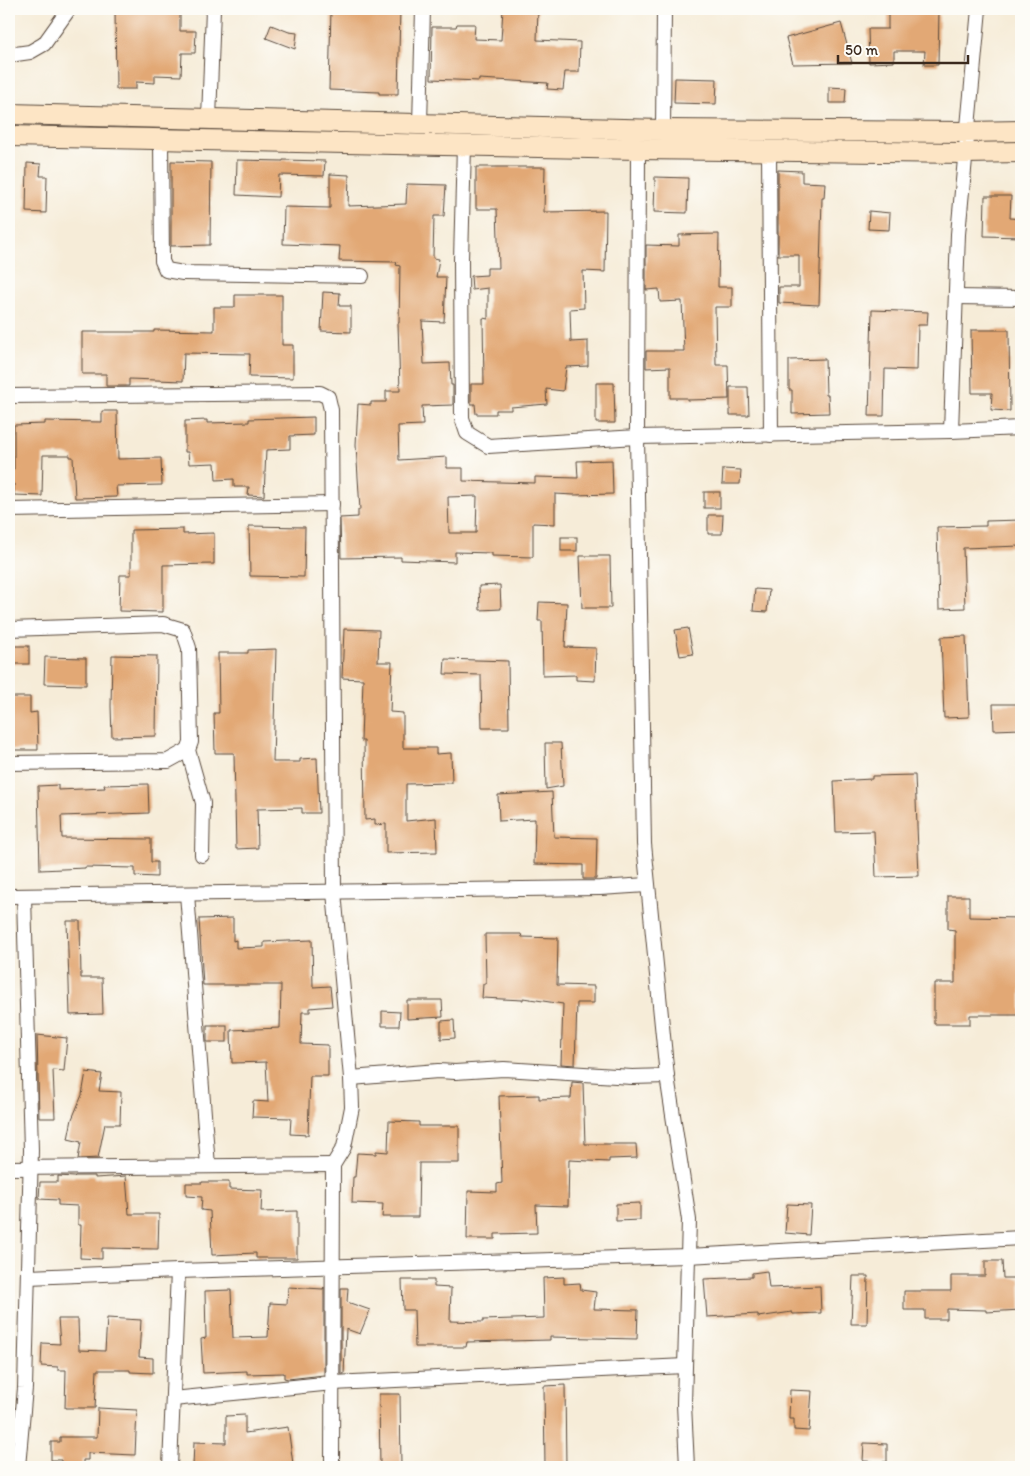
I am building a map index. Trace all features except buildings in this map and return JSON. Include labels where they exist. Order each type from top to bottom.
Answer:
[{"type":"main road","points":[[9,114],[663,130],[1021,131]]},
{"type":"main road","points":[[9,136],[638,149],[1021,152]]},
{"type":"street","points":[[9,55],[30,52],[44,44],[69,9]]},
{"type":"street","points":[[209,119],[213,9]]},
{"type":"street","points":[[420,124],[423,9]]},
{"type":"street","points":[[663,130],[664,9]]},
{"type":"street","points":[[951,431],[958,234],[979,9]]},
{"type":"street","points":[[160,140],[162,261],[166,270],[182,273],[362,276]]},
{"type":"street","points":[[464,145],[461,260],[462,418],[467,433],[488,446],[637,437],[1021,428]]},
{"type":"street","points":[[638,149],[637,437],[644,844],[667,1076],[689,1220],[684,1404],[687,1467]]},
{"type":"street","points":[[768,150],[771,435]]},
{"type":"street","points":[[956,297],[1021,298]]},
{"type":"street","points":[[9,396],[320,393],[328,397],[331,410],[334,892],[352,1107],[344,1147],[333,1165],[332,1467]]},
{"type":"street","points":[[9,510],[332,504]]},
{"type":"street","points":[[9,628],[163,624],[183,630],[189,648],[191,742],[188,750],[203,803],[202,855]]},
{"type":"street","points":[[9,763],[168,760],[188,750]]},
{"type":"street","points":[[9,896],[590,888],[647,885]]},
{"type":"street","points":[[187,894],[208,1166]]},
{"type":"street","points":[[18,1467],[25,1388],[30,1168],[24,896]]},
{"type":"street","points":[[351,1078],[438,1071],[455,1072],[504,1069],[632,1077],[667,1076]]},
{"type":"street","points":[[9,1168],[333,1165]]},
{"type":"street","points":[[28,1277],[688,1256],[1021,1238]]},
{"type":"street","points":[[170,1467],[178,1271]]},
{"type":"street","points":[[173,1399],[333,1383],[685,1366]]}]
